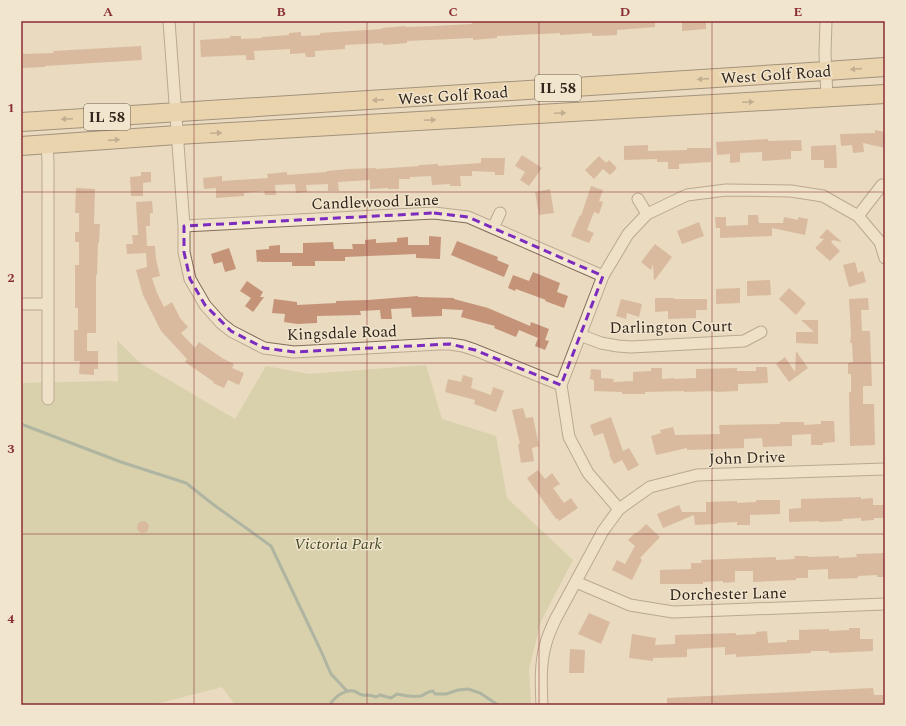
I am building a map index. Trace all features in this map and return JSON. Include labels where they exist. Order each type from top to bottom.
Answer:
[{"type":"main road","name":"West Golf Road","points":[[21,122],[885,67]]},
{"type":"main road","name":"West Golf Road","points":[[21,146],[177,135],[885,94]]},
{"type":"street","name":"Kingsdale Road","points":[[169,21],[184,226],[184,252],[190,279],[205,305],[221,323],[231,331],[264,348],[294,352],[426,344],[450,344],[463,346],[561,385]]},
{"type":"street","points":[[826,21],[827,97]]},
{"type":"street","points":[[47,144],[48,399]]},
{"type":"street","points":[[858,216],[882,185]]},
{"type":"street","points":[[619,509],[588,473],[569,437],[561,385],[603,276],[628,234],[648,214],[687,195],[726,190],[777,190],[823,196],[858,216],[880,242],[885,258]]},
{"type":"street","points":[[638,199],[648,214]]},
{"type":"street","name":"Candlewood Lane","points":[[184,226],[434,212],[468,217],[603,276]]},
{"type":"street","points":[[493,228],[500,212]]},
{"type":"street","points":[[21,304],[47,304]]},
{"type":"street","name":"Darlington Court","points":[[580,335],[601,344],[631,346],[744,341],[761,332]]},
{"type":"street","name":"John Drive","points":[[542,705],[541,666],[545,644],[555,620],[603,531],[619,509],[650,487],[697,475],[885,469]]},
{"type":"street","name":"Dorchester Lane","points":[[576,582],[630,605],[673,612],[885,604]]},
{"type":"highlighted area","points":[[434,213],[468,217],[603,276],[561,385],[475,350],[450,344],[294,352],[264,348],[231,331],[205,305],[190,279],[184,252],[184,226]]},
{"type":"green space","name":"Victoria Park","points":[[117,340],[140,363],[235,419],[266,366],[309,374],[426,365],[442,419],[496,436],[507,498],[573,560],[541,621],[529,669],[531,705],[235,705],[222,687],[152,705],[21,705],[21,383],[118,382]]},
{"type":"building","points":[[655,21],[655,27],[617,30],[617,35],[592,36],[592,33],[560,35],[560,33],[497,36],[497,38],[473,40],[473,38],[407,41],[407,43],[383,45],[383,43],[345,45],[345,49],[315,51],[315,57],[306,57],[305,53],[290,54],[290,49],[254,51],[255,60],[246,60],[246,55],[201,57],[200,40],[230,38],[230,36],[241,36],[241,39],[262,38],[301,32],[301,36],[320,35],[320,33],[406,26],[472,24],[472,22]]},
{"type":"building","points":[[682,21],[706,21],[706,29],[682,31]]},
{"type":"building","points":[[141,46],[142,60],[23,68],[23,54]]},
{"type":"building","points":[[875,130],[885,132],[885,148],[863,143],[864,152],[853,153],[852,145],[841,146],[840,134],[875,133]]},
{"type":"building","points":[[768,139],[768,141],[801,140],[802,151],[791,151],[791,159],[762,161],[762,152],[740,153],[740,162],[730,163],[730,154],[717,155],[716,142]]},
{"type":"building","points":[[648,145],[648,151],[711,148],[711,162],[679,164],[679,169],[668,169],[668,162],[657,162],[657,159],[624,160],[624,146]]},
{"type":"building","points":[[836,145],[837,168],[824,168],[824,160],[811,160],[811,146]]},
{"type":"building","points":[[522,155],[542,168],[529,186],[520,180],[525,172],[515,166]]},
{"type":"building","points":[[599,156],[606,163],[609,160],[617,168],[610,175],[603,169],[594,179],[585,170]]},
{"type":"building","points":[[481,158],[505,158],[504,175],[495,175],[495,172],[472,171],[472,176],[460,176],[461,186],[450,186],[450,184],[432,185],[431,176],[410,177],[410,179],[399,179],[399,189],[370,189],[370,180],[338,182],[339,191],[328,191],[328,184],[306,185],[307,192],[296,193],[295,184],[275,185],[276,195],[265,195],[264,191],[244,193],[244,196],[216,198],[216,188],[204,189],[203,178],[222,176],[222,181],[268,178],[267,174],[287,172],[287,175],[349,169],[376,169],[419,165],[438,164],[438,166],[481,163]]},
{"type":"building","points":[[141,172],[151,172],[151,182],[143,183],[143,196],[131,196],[130,177],[141,176]]},
{"type":"building","points":[[591,186],[603,190],[599,201],[603,202],[599,214],[594,212],[587,230],[594,233],[589,243],[571,236],[580,215],[581,216]]},
{"type":"building","points":[[76,188],[95,189],[94,224],[100,224],[96,275],[96,333],[87,333],[87,351],[98,351],[98,369],[94,369],[94,375],[79,374],[80,361],[74,361],[74,330],[78,330],[78,308],[75,308],[75,265],[79,265],[79,242],[75,242],[75,232],[79,232],[79,213],[75,213]]},
{"type":"building","points":[[550,189],[554,213],[539,215],[535,192]]},
{"type":"building","points":[[152,201],[153,213],[150,213],[150,226],[146,226],[147,246],[155,246],[160,276],[152,278],[157,293],[164,307],[172,302],[180,318],[188,327],[181,333],[195,348],[199,342],[222,358],[234,364],[232,368],[244,373],[239,385],[228,380],[224,388],[213,383],[214,382],[185,362],[187,359],[161,331],[143,295],[136,270],[147,267],[146,253],[127,254],[126,244],[133,244],[132,235],[138,235],[136,202]]},
{"type":"building","points":[[748,215],[758,215],[759,223],[783,223],[784,217],[798,220],[798,217],[808,219],[805,235],[772,228],[772,236],[720,238],[720,228],[716,228],[715,217],[726,217],[726,226],[748,225]]},
{"type":"building","points":[[699,222],[704,236],[682,244],[677,231]]},
{"type":"building","points":[[827,229],[842,242],[833,240],[831,242],[840,251],[830,261],[815,248],[824,239],[819,238]]},
{"type":"building","points":[[429,236],[441,237],[440,259],[416,258],[416,254],[345,257],[345,261],[315,261],[315,266],[292,266],[292,262],[257,262],[256,250],[269,249],[269,246],[280,245],[280,253],[303,253],[303,243],[333,242],[334,249],[353,249],[352,244],[365,244],[365,240],[376,239],[376,243],[397,242],[397,238],[408,237],[408,245],[429,245]]},
{"type":"building","points":[[457,241],[498,257],[497,260],[509,265],[504,277],[451,255]]},
{"type":"building","points":[[655,244],[672,257],[654,281],[653,264],[651,270],[641,262]]},
{"type":"building","points":[[229,248],[236,269],[225,272],[222,262],[214,264],[211,254]]},
{"type":"building","points":[[855,262],[858,273],[863,271],[866,282],[849,287],[843,265]]},
{"type":"building","points":[[533,272],[560,283],[557,292],[568,296],[564,308],[516,289],[515,291],[508,288],[513,275],[529,281]]},
{"type":"building","points":[[770,280],[771,295],[747,296],[747,281]]},
{"type":"building","points":[[247,281],[263,292],[260,297],[264,297],[253,312],[245,306],[251,298],[240,291]]},
{"type":"building","points":[[740,288],[740,303],[716,304],[716,289]]},
{"type":"building","points":[[789,288],[806,303],[796,315],[779,299]]},
{"type":"building","points":[[418,296],[454,298],[488,308],[530,326],[531,322],[549,329],[545,340],[549,341],[545,350],[535,346],[538,338],[519,330],[516,337],[494,328],[495,326],[461,317],[463,310],[442,309],[442,316],[412,317],[411,308],[391,309],[392,319],[381,319],[380,310],[360,311],[361,315],[317,316],[317,323],[297,324],[284,322],[285,314],[272,313],[274,299],[297,302],[297,305]]},
{"type":"building","points":[[655,298],[707,299],[707,310],[696,310],[696,318],[668,319],[668,311],[655,312]]},
{"type":"building","points":[[868,298],[869,310],[861,310],[862,331],[870,331],[872,386],[863,386],[863,404],[874,404],[875,445],[850,446],[849,392],[851,392],[851,374],[848,374],[848,363],[853,362],[852,343],[850,343],[849,299]]},
{"type":"building","points":[[621,299],[642,304],[639,317],[627,313],[626,319],[616,316]]},
{"type":"building","points":[[801,320],[818,320],[818,344],[796,343],[796,332],[814,332]]},
{"type":"building","points":[[796,351],[808,368],[789,382],[776,364],[785,357],[795,372]]},
{"type":"building","points":[[756,367],[767,367],[768,383],[738,384],[738,391],[645,392],[645,394],[622,394],[622,392],[594,391],[594,380],[590,379],[591,369],[601,370],[601,378],[614,379],[613,382],[633,381],[633,372],[651,371],[651,368],[662,368],[662,379],[674,379],[696,378],[696,369],[737,368],[737,371],[756,371]]},
{"type":"building","points":[[463,375],[473,378],[471,388],[491,395],[493,387],[504,391],[496,412],[474,404],[475,400],[445,392],[448,379],[461,382]]},
{"type":"building","points":[[523,408],[526,418],[533,417],[539,446],[532,448],[534,461],[521,463],[518,444],[520,444],[512,410]]},
{"type":"building","points":[[611,417],[623,451],[629,448],[639,465],[628,471],[622,460],[614,464],[609,455],[610,454],[603,433],[594,436],[590,425]]},
{"type":"building","points":[[821,421],[834,421],[835,442],[823,443],[823,445],[811,445],[811,434],[792,435],[792,446],[763,447],[762,438],[744,439],[744,448],[687,450],[687,448],[656,455],[651,436],[661,433],[660,430],[673,427],[675,435],[720,434],[719,425],[804,422],[804,425],[821,424]]},
{"type":"building","points":[[538,470],[545,479],[552,473],[560,484],[553,488],[564,503],[571,498],[578,508],[559,521],[557,518],[556,519],[527,478]]},
{"type":"building","points":[[861,497],[861,499],[873,498],[873,505],[885,505],[885,518],[874,518],[874,520],[861,521],[861,518],[842,519],[843,521],[789,522],[789,509],[801,508],[801,499]]},
{"type":"building","points":[[756,500],[780,500],[780,514],[750,515],[750,525],[737,525],[737,522],[695,525],[694,515],[663,528],[657,514],[679,505],[682,512],[706,512],[706,502],[737,501],[737,503],[756,502]]},
{"type":"building","points":[[141,521],[145,521],[149,527],[145,533],[141,533],[137,529],[137,525]]},
{"type":"building","points":[[646,524],[660,537],[640,558],[642,560],[632,580],[612,570],[617,560],[625,564],[635,546],[628,540]]},
{"type":"building","points":[[885,553],[885,577],[877,577],[877,575],[858,576],[858,578],[828,579],[828,569],[808,570],[808,578],[753,582],[753,571],[735,571],[735,582],[723,583],[723,581],[703,582],[703,584],[660,584],[660,570],[691,569],[691,563],[702,563],[701,560],[776,557],[776,560],[795,559],[794,556],[839,556],[839,558],[857,557],[856,554]]},
{"type":"building","points":[[589,613],[610,622],[601,644],[578,634]]},
{"type":"building","points":[[849,628],[860,628],[860,639],[873,639],[873,651],[829,653],[829,651],[811,651],[811,653],[736,657],[736,654],[725,655],[725,647],[687,649],[687,657],[653,658],[653,661],[629,658],[632,634],[656,638],[655,645],[675,644],[675,635],[736,633],[736,635],[756,634],[756,632],[767,631],[768,643],[799,640],[799,630],[829,629],[829,631],[849,630]]},
{"type":"building","points":[[570,649],[585,650],[584,673],[569,673]]},
{"type":"building","points":[[873,688],[874,695],[885,695],[885,705],[667,705],[667,698]]},
{"type":"waterway","points":[[21,424],[121,462],[186,483],[271,546],[331,674],[347,691]]},
{"type":"waterway","points":[[330,705],[340,694],[347,691],[354,691],[362,695],[371,695],[376,697],[380,695],[391,698],[397,694],[418,696],[431,691],[435,694],[446,694],[458,690],[468,689],[480,693],[498,705]]}]
